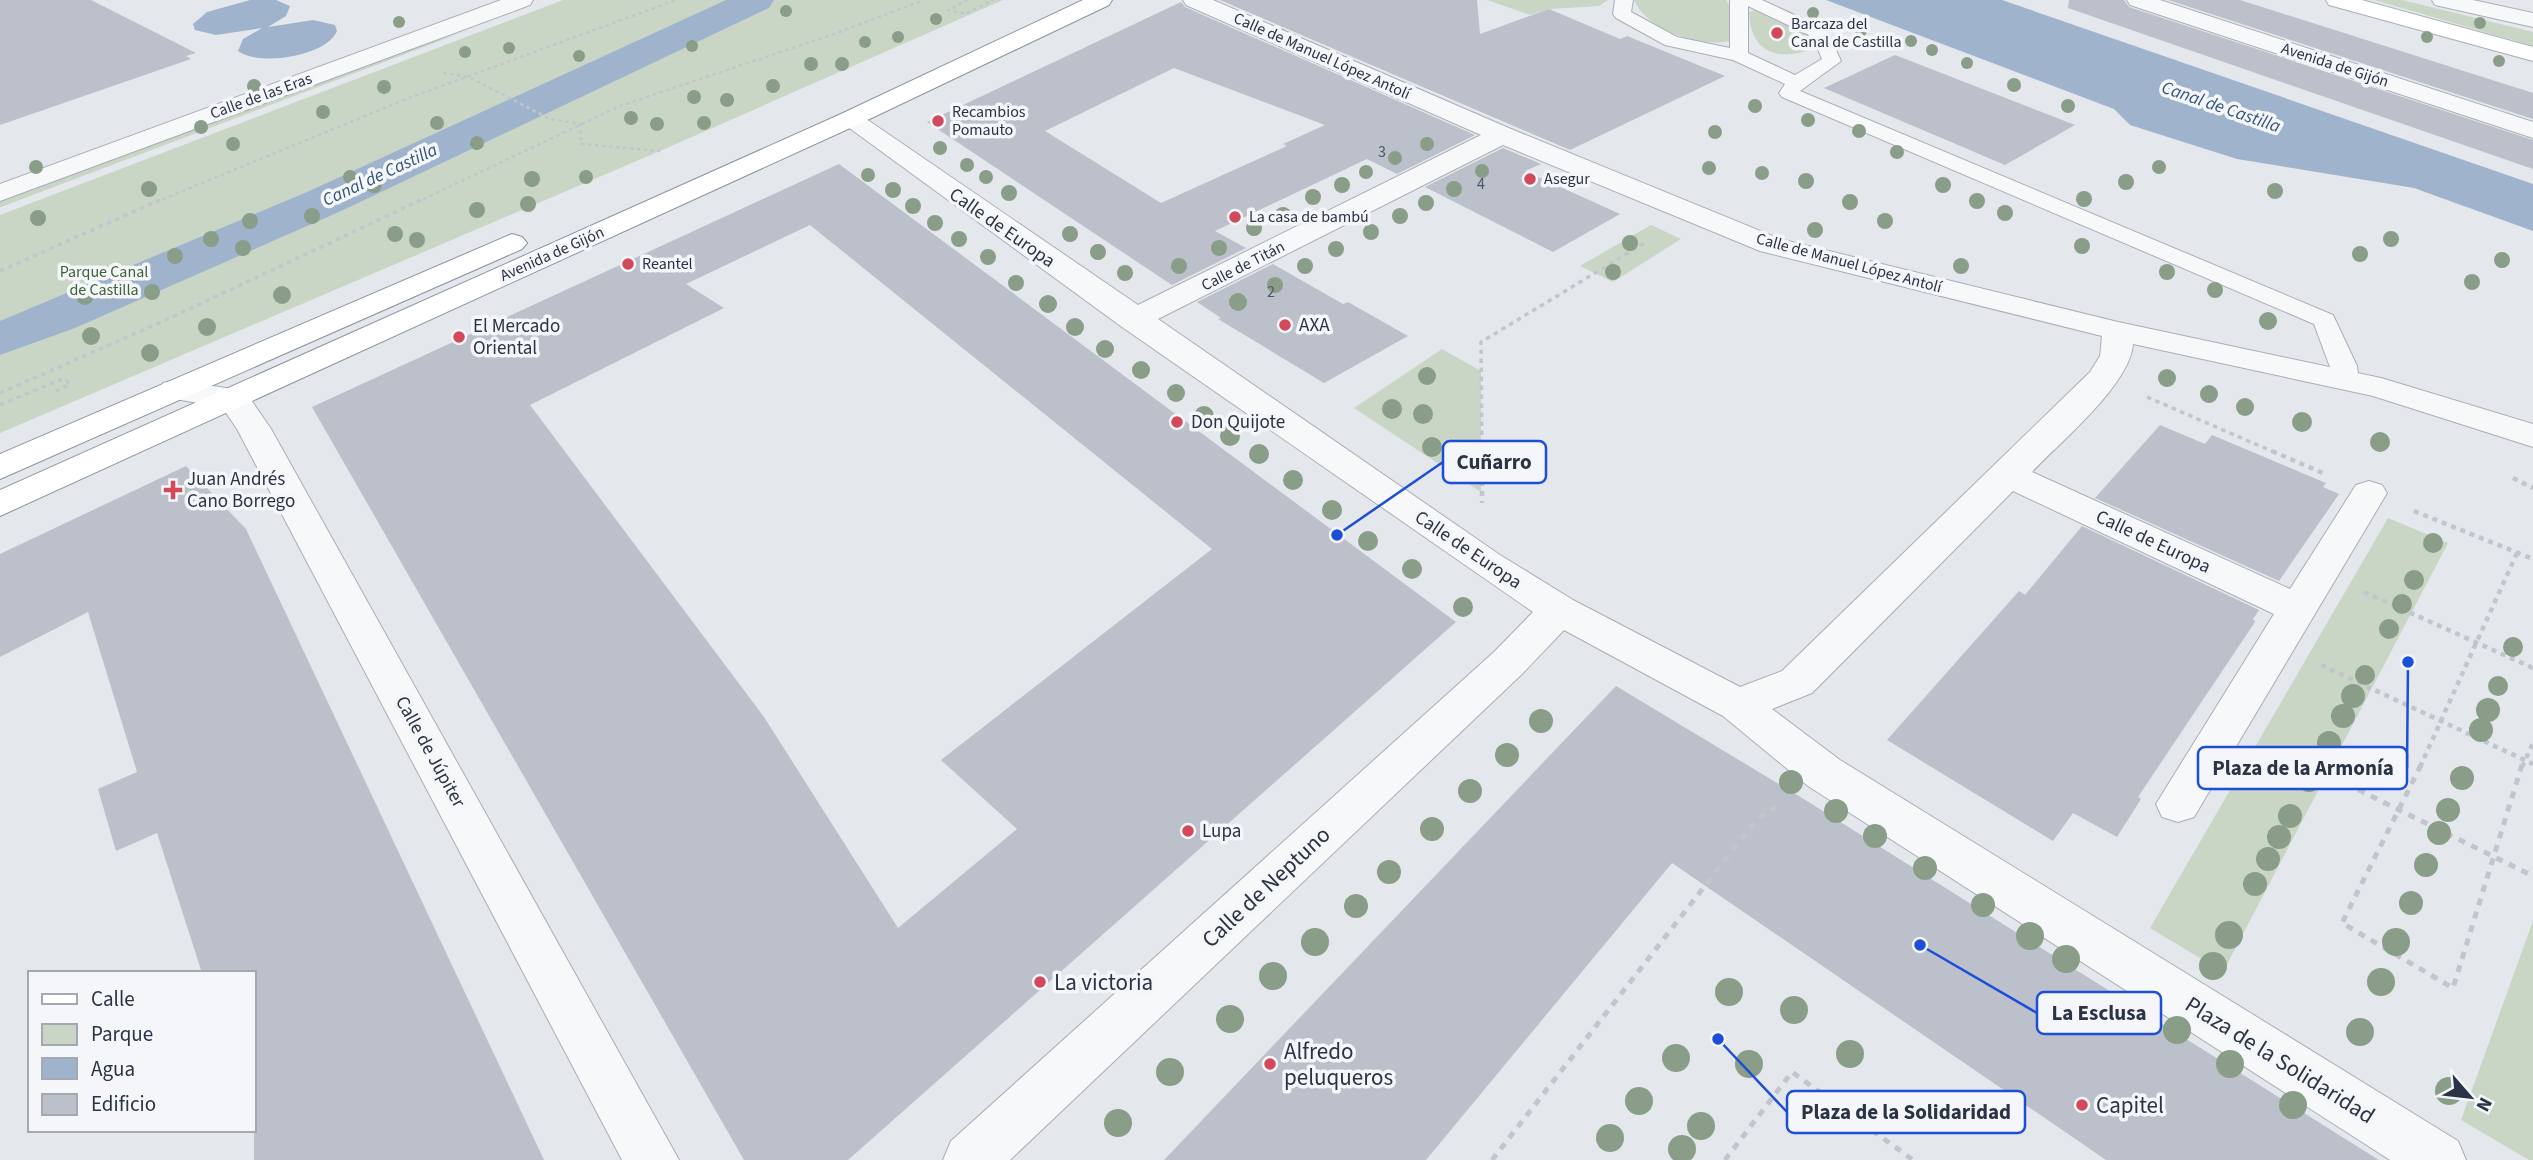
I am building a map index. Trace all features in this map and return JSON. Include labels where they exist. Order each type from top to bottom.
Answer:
[{"type":"main road","name":"Avenida de Gijón","points":[[0,468],[696,162],[1050,0]]},
{"type":"main road","name":"Avenida de Gijón","points":[[0,504],[850,119],[1101,0]]},
{"type":"main road","points":[[2337,0],[2533,54]]},
{"type":"street","name":"Calle de las Eras","points":[[0,193],[522,0]]},
{"type":"street","name":"Calle de Manuel López Antolí","points":[[1194,0],[1690,215],[1770,245],[2118,331],[2437,403],[2533,436]]},
{"type":"street","name":"Avenida de Gijón","points":[[2138,0],[2533,130]]},
{"type":"street","points":[[2443,0],[2533,20]]},
{"type":"street","name":"Calle de Europa","points":[[850,119],[1133,320],[1487,564],[1559,610],[1738,705]]},
{"type":"street","name":"Calle de Titán","points":[[1133,320],[1502,135]]},
{"type":"street","points":[[1738,705],[1797,682],[2008,475],[2103,378],[2116,356],[2118,331]]},
{"type":"street","points":[[175,390],[233,398]]},
{"type":"street","name":"Calle de Júpiter","points":[[233,398],[278,472],[652,1160]]},
{"type":"street","name":"Calle de Europa","points":[[2008,475],[2298,609]]},
{"type":"street","points":[[2178,804],[2369,493]]},
{"type":"street","name":"Calle de Neptuno","points":[[970,1160],[1508,663],[1559,610]]},
{"type":"street","name":"Plaza de la Solidaridad","points":[[1738,705],[1824,773],[2439,1160]]},
{"type":"lane","points":[[1624,0],[1622,14],[1671,41],[1740,56],[1796,82]]},
{"type":"lane","points":[[1739,0],[1740,56]]},
{"type":"lane","points":[[1748,0],[1821,34],[1832,61],[1796,82],[1789,93],[2323,320],[2344,366],[2346,381]]},
{"type":"path","points":[[0,271],[189,187],[676,0]]},
{"type":"path","points":[[0,394],[168,319],[620,106],[837,33],[924,0]]},
{"type":"path","points":[[968,0],[948,10],[966,14],[993,0]]},
{"type":"path","points":[[441,73],[470,77],[550,119],[580,124]]},
{"type":"path","points":[[580,124],[581,144],[660,151]]},
{"type":"path","points":[[1487,564],[1481,492],[1482,342],[1690,215]]},
{"type":"path","points":[[0,405],[64,378],[70,384],[47,395]]},
{"type":"path","points":[[2103,378],[2369,493],[2533,559]]},
{"type":"path","points":[[2517,553],[2401,810],[2342,923],[2453,988],[2524,760],[2533,743]]},
{"type":"path","points":[[2319,572],[2533,668]]},
{"type":"path","points":[[2276,644],[2533,764]]},
{"type":"path","points":[[2226,724],[2533,876]]},
{"type":"path","points":[[1492,1160],[1683,918],[1756,820],[1824,773]]},
{"type":"path","points":[[1725,1160],[1792,1072],[1913,1160]]},
{"type":"green space","name":"Parque Canal de Castilla","points":[[563,0],[1003,0],[660,151],[0,433],[0,215]]},
{"type":"green space","points":[[1487,0],[1608,0],[1599,6],[1549,9],[1530,15]]},
{"type":"green space","points":[[1634,0],[1726,0],[1731,8],[1730,41],[1704,42],[1676,34],[1650,20]]},
{"type":"green space","points":[[2374,0],[2402,0],[2533,32],[2533,46]]},
{"type":"green space","points":[[1756,10],[1810,36],[1812,42],[1809,50],[1785,54],[1766,49],[1759,43],[1750,25],[1749,12]]},
{"type":"green space","points":[[466,31],[0,207],[0,201],[384,58]]},
{"type":"green space","points":[[1651,225],[1681,239],[1613,282],[1580,266]]},
{"type":"green space","points":[[1442,349],[1481,371],[1481,492],[1354,408]]},
{"type":"green space","points":[[2388,518],[2448,543],[2223,972],[2150,928]]},
{"type":"green space","points":[[2533,921],[2533,1160],[2529,1160],[2461,1120]]},
{"type":"water","points":[[250,0],[276,0],[290,6],[286,16],[268,27],[313,20],[335,25],[337,31],[331,40],[307,53],[261,58],[238,51],[243,39],[262,28],[216,35],[195,30],[193,24],[207,12]]},
{"type":"water","points":[[1826,0],[2002,0],[2533,184],[2533,231],[2414,188],[2237,159],[2130,125],[2114,109]]},
{"type":"building","points":[[0,0],[91,0],[196,53],[186,56],[191,59],[0,125]]},
{"type":"building","points":[[1220,0],[1477,0],[1480,34],[1549,9],[1620,39],[1627,36],[1725,76],[1570,150]]},
{"type":"building","points":[[2069,0],[2124,0],[2129,7],[2533,140],[2533,169],[2068,8]]},
{"type":"building","points":[[2168,0],[2240,0],[2533,93],[2533,119]]},
{"type":"building","points":[[1181,2],[1185,7],[1475,135],[1397,174],[1367,159],[1215,231],[1246,248],[1172,285],[927,122]],"holes":[[[1174,68],[1325,125],[1283,144],[1287,146],[1161,203],[1045,131]]]},
{"type":"building","points":[[1895,55],[2075,125],[2005,165],[1824,88]]},
{"type":"building","points":[[1503,148],[1541,164],[1525,171],[1620,214],[1553,252],[1425,187]]},
{"type":"building","points":[[839,164],[1456,622],[848,1160],[744,1160],[312,407]],"holes":[[[810,225],[1212,549],[941,760],[1017,829],[898,928],[764,717],[530,405],[724,308],[686,284]]]},
{"type":"building","points":[[1273,264],[1343,304],[1348,302],[1408,336],[1324,383],[1218,319],[1221,318],[1197,302]]},
{"type":"building","points":[[2160,425],[2205,444],[2212,435],[2326,483],[2323,487],[2339,494],[2279,581],[2095,498]]},
{"type":"building","points":[[186,466],[246,529],[544,1160],[254,1160],[256,971],[201,971],[157,833],[116,851],[98,789],[137,772],[88,612],[0,657],[0,554]]},
{"type":"building","points":[[2082,526],[2259,610],[2253,619],[2255,622],[2138,797],[2141,799],[2117,837],[2073,813],[2053,841],[1887,740],[2019,591],[2025,595]]},
{"type":"building","points":[[1616,686],[1807,801],[2379,1160],[2106,1160],[1672,863],[1426,1160],[1164,1160]]},
{"type":"waterway","name":"Canal de Castilla","points":[[0,339],[323,202],[756,0]]},
{"type":"place","name":"Barcaza del Canal de Castilla","points":[[1777,33]]},
{"type":"place","name":"Recambios Pomauto","points":[[938,121]]},
{"type":"place","name":"Asegur","points":[[1530,179]]},
{"type":"place","name":"La casa de bambú","points":[[1235,217]]},
{"type":"place","name":"Reantel","points":[[628,264]]},
{"type":"place","name":"AXA","points":[[1285,325]]},
{"type":"place","name":"El Mercado Oriental","points":[[459,337]]},
{"type":"place","name":"Don Quijote","points":[[1177,422]]},
{"type":"place","name":"Juan Andrés Cano Borrego","points":[[173,490]]},
{"type":"place","name":"Cuñarro","points":[[1337,535]]},
{"type":"place","name":"Plaza de la Armonía","points":[[2408,662]]},
{"type":"place","name":"Lupa","points":[[1188,831]]},
{"type":"place","name":"La Esclusa","points":[[1920,945]]},
{"type":"place","name":"La victoria","points":[[1040,982]]},
{"type":"place","name":"Plaza de la Solidaridad","points":[[1718,1039]]},
{"type":"place","name":"Alfredo peluqueros","points":[[1270,1064]]},
{"type":"place","name":"Capitel","points":[[2082,1105]]}]
